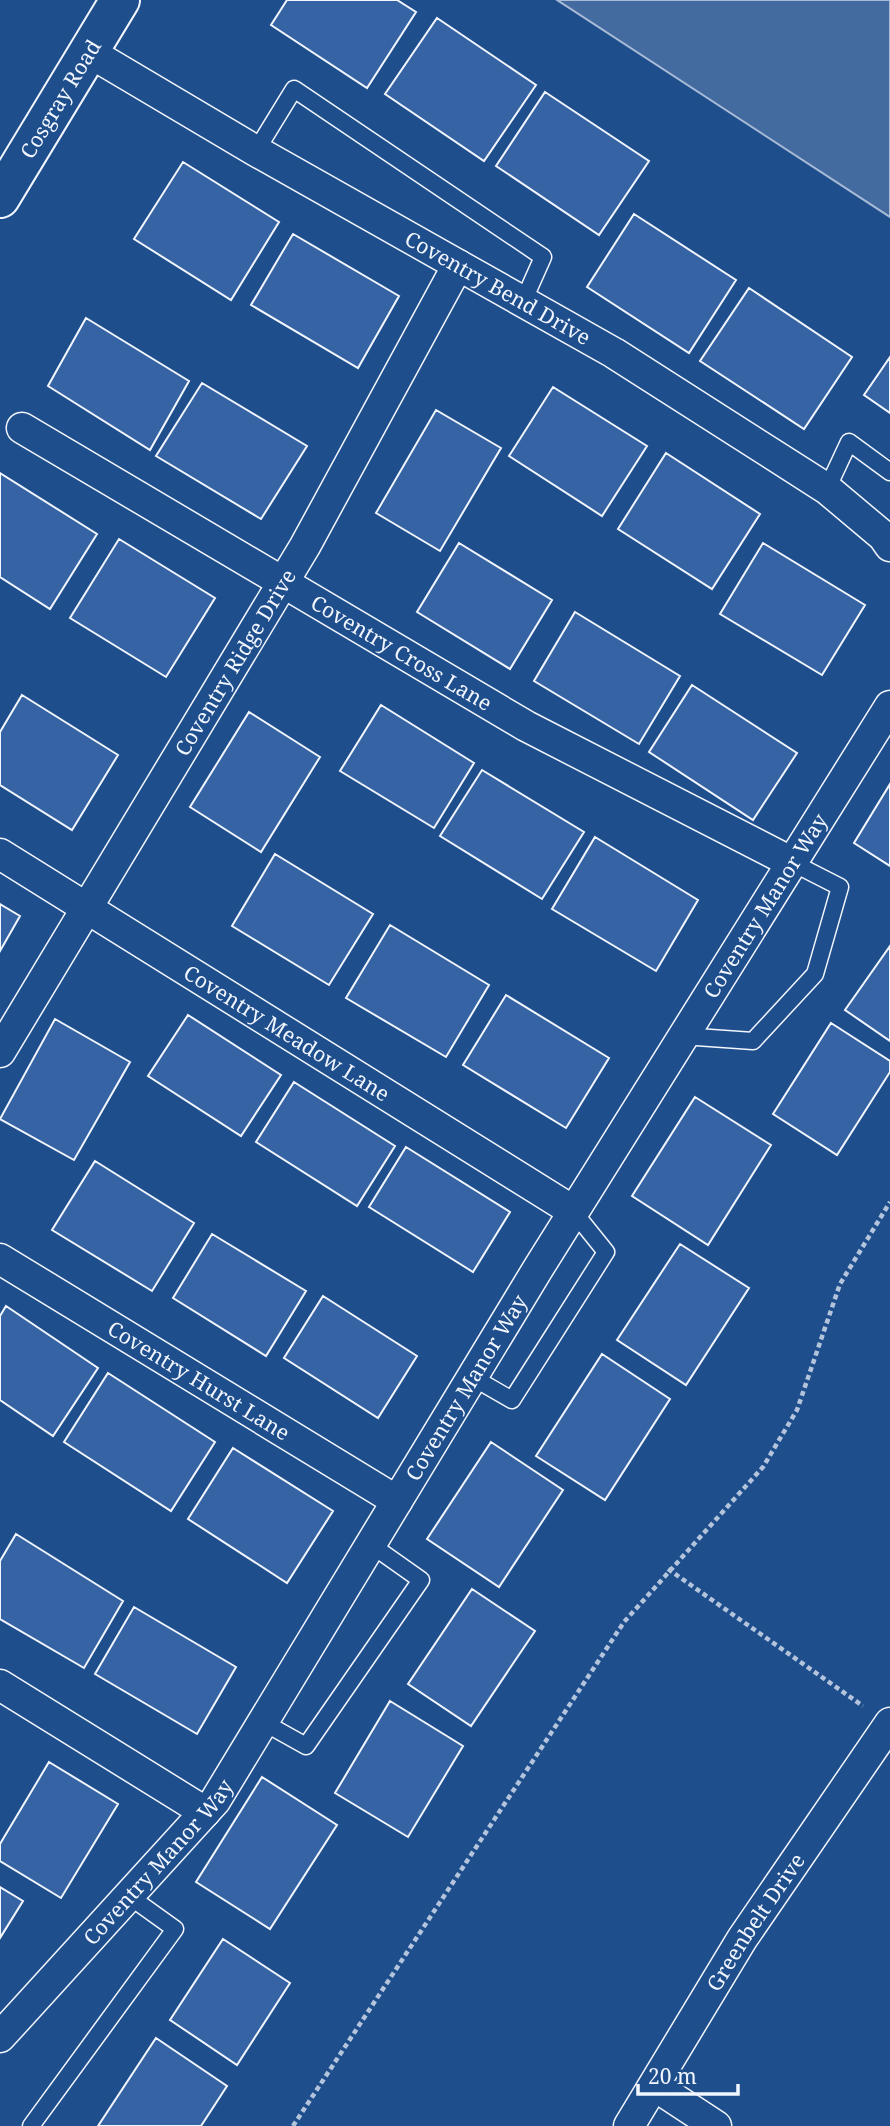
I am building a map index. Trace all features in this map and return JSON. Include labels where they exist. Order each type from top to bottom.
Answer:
[{"type":"main road","name":"Cosgray Road","points":[[0,198],[120,0]]},
{"type":"street","name":"Coventry Bend Drive","points":[[89,52],[256,151],[614,353],[827,489],[883,536],[890,547]]},
{"type":"street","name":"Coventry Ridge Drive","points":[[0,1052],[283,582],[457,265]]},
{"type":"street","name":"Coventry Cross Lane","points":[[22,428],[526,726],[791,862]]},
{"type":"street","name":"Coventry Manor Way","points":[[0,2037],[215,1801],[573,1211],[890,706]]},
{"type":"street","name":"Coventry Meadow Lane","points":[[0,854],[573,1211]]},
{"type":"street","name":"Coventry Hurst Lane","points":[[0,1259],[397,1501]]},
{"type":"street","points":[[0,1685],[205,1812]]},
{"type":"street","name":"Greenbelt Drive","points":[[629,2126],[743,1939],[890,1724]]},
{"type":"street","points":[[655,2086],[716,2126]]},
{"type":"lane","points":[[256,151],[294,89],[543,257],[523,302]]},
{"type":"lane","points":[[827,489],[849,442],[890,472]]},
{"type":"lane","points":[[682,1036],[753,1041],[815,974],[840,887],[791,862]]},
{"type":"lane","points":[[472,1377],[512,1400],[606,1252],[573,1211]]},
{"type":"lane","points":[[263,1722],[306,1746],[421,1580],[370,1545]]},
{"type":"lane","points":[[31,2126],[176,1929],[129,1896]]},
{"type":"path","points":[[293,2126],[624,1622],[668,1569],[763,1467],[797,1410],[841,1284],[890,1202]]},
{"type":"path","points":[[668,1569],[890,1724]]},
{"type":"water","points":[[557,0],[890,0],[890,217]]},
{"type":"building","points":[[287,0],[397,0],[416,12],[367,88],[271,25]]},
{"type":"building","points":[[437,18],[536,85],[484,161],[385,94]]},
{"type":"building","points":[[545,92],[649,161],[599,235],[496,166]]},
{"type":"building","points":[[183,162],[279,222],[231,300],[134,239]]},
{"type":"building","points":[[634,214],[736,280],[689,353],[587,287]]},
{"type":"building","points":[[293,234],[399,296],[358,368],[251,305]]},
{"type":"building","points":[[749,288],[852,357],[804,429],[700,361]]},
{"type":"building","points":[[86,318],[189,381],[150,450],[48,386]]},
{"type":"building","points":[[890,357],[890,413],[864,395]]},
{"type":"building","points":[[202,383],[307,446],[261,519],[156,456]]},
{"type":"building","points":[[553,387],[647,446],[602,516],[509,456]]},
{"type":"building","points":[[436,410],[501,448],[440,551],[376,513]]},
{"type":"building","points":[[666,453],[760,514],[712,589],[618,529]]},
{"type":"building","points":[[0,473],[97,534],[50,609],[0,577]]},
{"type":"building","points":[[119,539],[215,598],[166,677],[70,618]]},
{"type":"building","points":[[459,543],[552,600],[510,669],[417,612]]},
{"type":"building","points":[[763,543],[865,605],[822,675],[720,614]]},
{"type":"building","points":[[575,612],[680,676],[639,744],[534,681]]},
{"type":"building","points":[[692,685],[797,753],[753,820],[649,752]]},
{"type":"building","points":[[22,695],[118,755],[72,830],[0,785],[0,732]]},
{"type":"building","points":[[381,705],[474,763],[434,828],[340,771]]},
{"type":"building","points":[[249,712],[320,757],[261,852],[190,807]]},
{"type":"building","points":[[482,770],[584,832],[542,899],[440,836]]},
{"type":"building","points":[[890,784],[890,866],[854,843]]},
{"type":"building","points":[[595,837],[698,900],[656,971],[552,909]]},
{"type":"building","points":[[275,854],[373,914],[329,985],[232,926]]},
{"type":"building","points":[[0,904],[20,916],[0,951]]},
{"type":"building","points":[[390,925],[489,985],[446,1057],[346,998]]},
{"type":"building","points":[[890,946],[890,1041],[845,1010]]},
{"type":"building","points":[[506,995],[609,1058],[566,1128],[463,1065]]},
{"type":"building","points":[[188,1015],[281,1075],[241,1136],[148,1076]]},
{"type":"building","points":[[55,1019],[130,1062],[74,1160],[0,1119]]},
{"type":"building","points":[[831,1023],[890,1061],[890,1072],[837,1155],[773,1114]]},
{"type":"building","points":[[294,1082],[395,1146],[357,1206],[256,1142]]},
{"type":"building","points":[[695,1097],[771,1145],[708,1245],[632,1196]]},
{"type":"building","points":[[406,1147],[510,1212],[473,1272],[369,1207]]},
{"type":"building","points":[[95,1161],[194,1223],[152,1291],[52,1230]]},
{"type":"building","points":[[212,1234],[306,1291],[266,1356],[173,1298]]},
{"type":"building","points":[[680,1244],[749,1288],[686,1385],[617,1340]]},
{"type":"building","points":[[323,1296],[417,1356],[378,1418],[284,1358]]},
{"type":"building","points":[[6,1306],[98,1368],[53,1436],[0,1400],[0,1316]]},
{"type":"building","points":[[602,1354],[670,1399],[605,1500],[536,1456]]},
{"type":"building","points":[[108,1373],[215,1442],[171,1511],[64,1442]]},
{"type":"building","points":[[491,1442],[563,1490],[499,1587],[427,1539]]},
{"type":"building","points":[[233,1448],[333,1511],[287,1583],[188,1519]]},
{"type":"building","points":[[16,1534],[123,1601],[84,1668],[0,1619],[0,1561]]},
{"type":"building","points":[[472,1589],[535,1631],[471,1726],[408,1684]]},
{"type":"building","points":[[134,1607],[236,1667],[197,1734],[95,1674]]},
{"type":"building","points":[[390,1701],[463,1746],[408,1837],[335,1793]]},
{"type":"building","points":[[49,1762],[118,1804],[61,1898],[0,1861],[0,1844]]},
{"type":"building","points":[[262,1777],[337,1825],[270,1929],[196,1882]]},
{"type":"building","points":[[0,1887],[23,1901],[0,1938]]},
{"type":"building","points":[[223,1939],[290,1983],[237,2065],[170,2020]]},
{"type":"building","points":[[156,2038],[227,2086],[201,2126],[98,2126]]}]
